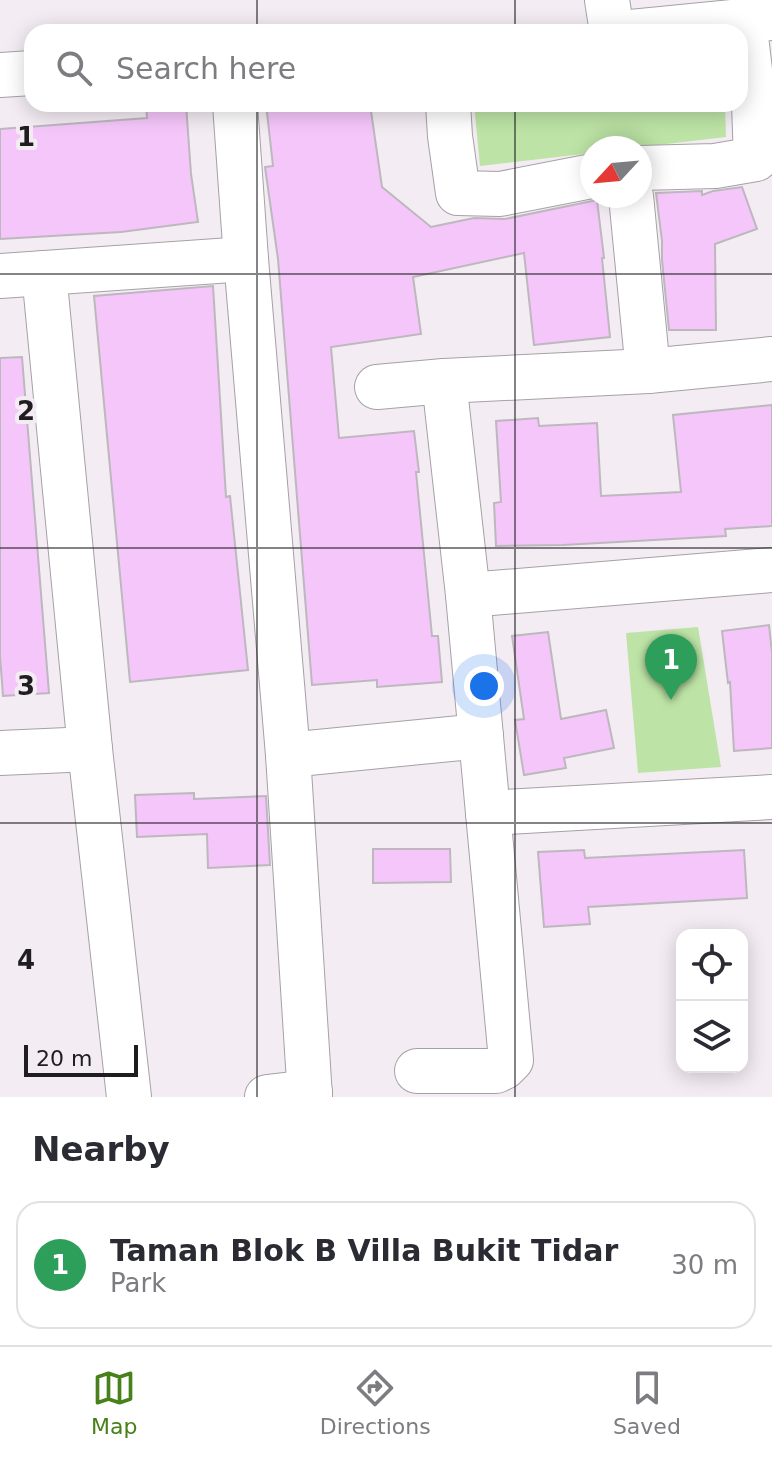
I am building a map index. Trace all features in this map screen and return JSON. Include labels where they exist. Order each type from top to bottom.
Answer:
[{"type":"street","points":[[607,0],[611,24]]},
{"type":"street","points":[[652,168],[715,166],[756,159],[754,104],[758,19],[709,24]]},
{"type":"street","points":[[0,75],[24,74]]},
{"type":"street","points":[[236,112],[288,755],[310,1094],[267,1097]]},
{"type":"street","points":[[448,112],[458,193],[500,194],[580,178]]},
{"type":"street","points":[[632,208],[648,371]]},
{"type":"street","points":[[0,276],[246,259]]},
{"type":"street","points":[[44,273],[90,749],[129,1097]]},
{"type":"street","points":[[377,387],[648,371],[772,359]]},
{"type":"street","points":[[417,1071],[496,1071],[511,1060],[468,595],[444,381]]},
{"type":"street","points":[[468,595],[772,570]]},
{"type":"street","points":[[288,755],[481,736]]},
{"type":"street","points":[[0,753],[90,749]]},
{"type":"street","points":[[488,813],[772,797]]},
{"type":"green space","points":[[475,112],[725,112],[726,137],[652,146],[652,136],[580,136],[580,154],[480,166]]},
{"type":"green space","points":[[698,627],[721,767],[638,773],[626,633]]},
{"type":"building","points":[[147,112],[187,112],[198,222],[121,232],[0,239],[0,129],[147,118]]},
{"type":"building","points":[[267,112],[371,112],[382,187],[431,227],[474,218],[505,219],[580,204],[580,208],[598,208],[610,337],[534,345],[524,253],[413,277],[421,334],[331,347],[339,438],[414,431],[432,636],[438,636],[442,682],[377,687],[377,680],[312,685],[278,259],[265,167],[273,166]]},
{"type":"building","points":[[742,187],[757,229],[715,244],[716,330],[669,330],[656,193],[702,191],[702,195]]},
{"type":"building","points":[[213,286],[226,497],[230,496],[248,670],[130,682],[94,296]]},
{"type":"building","points":[[22,357],[49,693],[3,696],[0,656],[0,358]]},
{"type":"building","points":[[772,405],[772,526],[725,529],[726,536],[496,546],[494,503],[501,502],[496,421],[538,418],[539,426],[597,423],[601,496],[681,492],[673,415]]},
{"type":"building","points":[[769,625],[772,748],[734,751],[730,682],[722,631]]},
{"type":"building","points":[[548,632],[561,719],[606,710],[614,748],[564,758],[566,768],[524,775],[515,720],[524,719],[512,636]]},
{"type":"building","points":[[194,793],[194,799],[266,796],[270,865],[208,868],[207,834],[137,837],[135,795]]},
{"type":"building","points":[[373,849],[450,849],[451,882],[373,883]]},
{"type":"building","points":[[584,850],[585,858],[744,850],[747,898],[588,907],[590,924],[544,927],[538,852]]},
{"type":"place","name":"Taman Blok B Villa Bukit Tidar","points":[[671,700]]}]
